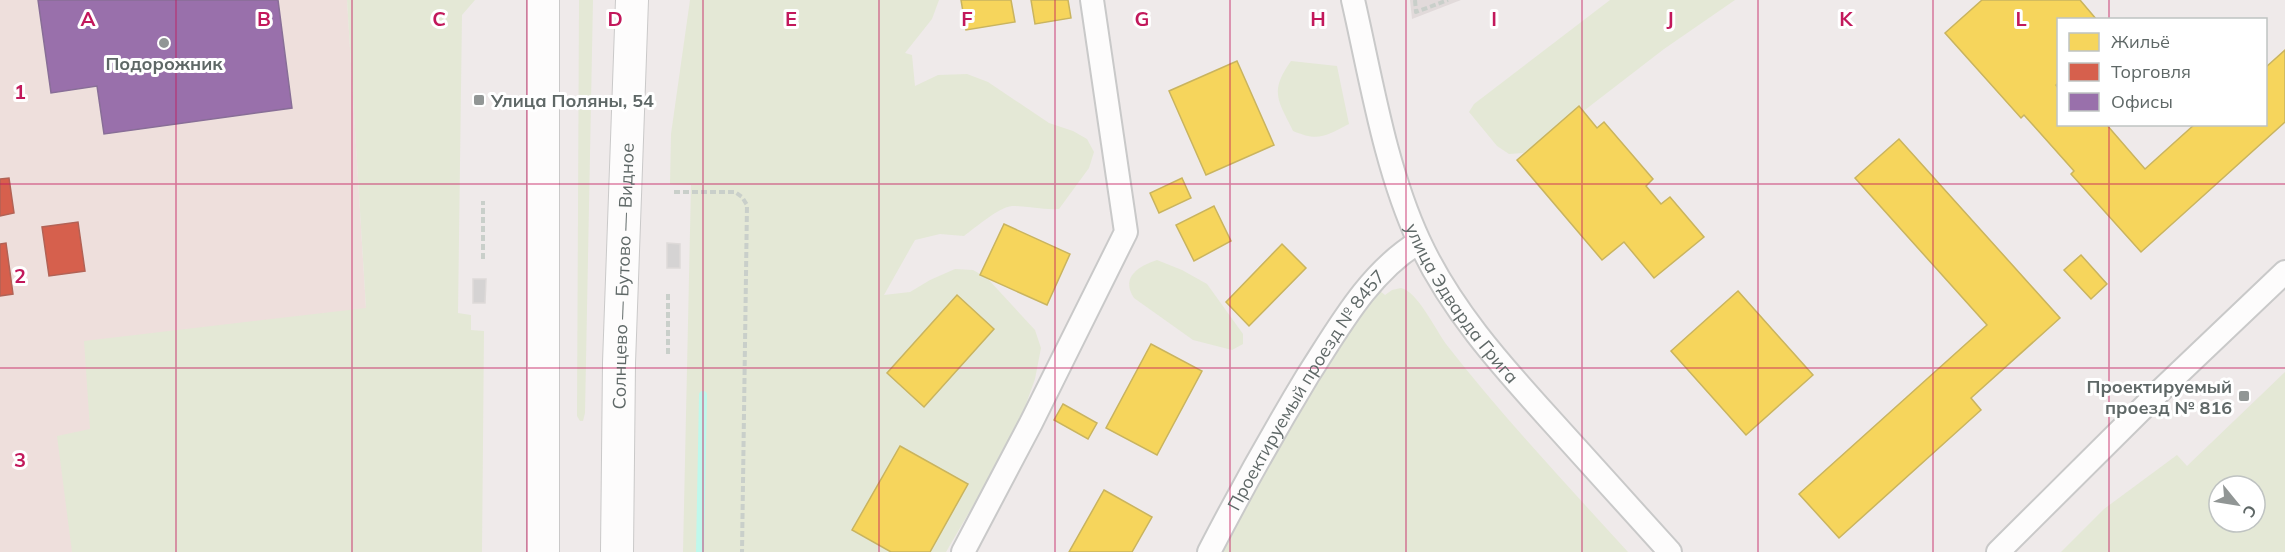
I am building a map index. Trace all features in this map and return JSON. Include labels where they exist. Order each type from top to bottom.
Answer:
[{"type":"main road","points":[[543,0],[543,552]]},
{"type":"main road","name":"Солнцево — Бутово — Видное","points":[[617,552],[619,363],[632,0]]},
{"type":"street","points":[[963,552],[1031,423],[1126,232],[1092,0]]},
{"type":"street","name":"улица Эдварда Грига","points":[[1353,0],[1404,206],[1419,242],[1447,293],[1488,348],[1670,552]]},
{"type":"street","name":"Проектируемый проезд № 8457","points":[[1209,552],[1271,437],[1343,322],[1367,288],[1386,267],[1419,242]]},
{"type":"street","points":[[1998,552],[2160,391],[2285,272]]},
{"type":"street","points":[[528,552],[542,492]]},
{"type":"path","points":[[1414,0],[1416,12],[1448,0]]},
{"type":"path","points":[[675,192],[735,192],[747,205],[742,552]]},
{"type":"path","points":[[483,201],[483,259]]},
{"type":"path","points":[[668,291],[668,354]]},
{"type":"shaded area","points":[[0,0],[347,0],[381,552],[0,552]]},
{"type":"shaded area","points":[[1410,0],[1461,0],[1412,19]]},
{"type":"green space","points":[[347,0],[475,0],[462,15],[458,313],[471,315],[471,330],[484,331],[482,552],[72,552],[57,436],[90,429],[84,341],[366,308]]},
{"type":"green space","points":[[579,0],[593,0],[585,413],[583,421],[580,421],[577,416]]},
{"type":"green space","points":[[690,0],[939,0],[932,19],[905,53],[912,55],[915,86],[938,75],[967,74],[988,82],[1049,123],[1073,131],[1087,139],[1094,152],[1089,168],[1059,209],[1007,207],[964,236],[940,234],[915,240],[884,295],[910,292],[955,269],[973,270],[987,278],[1035,330],[1041,348],[1035,379],[1016,432],[946,552],[683,552],[691,185],[670,184],[671,134]]},
{"type":"green space","points":[[1610,0],[1735,0],[1664,49],[1568,123],[1523,153],[1509,154],[1497,146],[1469,112],[1474,104]]},
{"type":"green space","points":[[1291,61],[1337,66],[1349,124],[1334,132],[1316,137],[1293,131],[1278,96],[1280,81]]},
{"type":"green space","points":[[1157,260],[1182,270],[1207,284],[1243,334],[1243,344],[1232,350],[1193,340],[1134,298],[1130,291],[1130,278],[1138,269]]},
{"type":"green space","points":[[1401,288],[1420,303],[1446,344],[1512,424],[1628,552],[1222,552],[1275,451],[1336,352],[1380,291],[1385,295]]},
{"type":"green space","points":[[2285,372],[2285,552],[2061,552],[2104,509],[2177,455],[2187,466]]},
{"type":"building: Жильё","points":[[961,0],[1011,0],[1015,22],[966,30]]},
{"type":"building: Жильё","points":[[1031,0],[1068,0],[1071,18],[1035,24]]},
{"type":"building: Жильё","points":[[1982,0],[2080,0],[2095,18],[2057,18],[2057,126],[2108,126],[2145,169],[2193,126],[2267,126],[2267,66],[2285,50],[2285,122],[2141,252],[2071,174],[2074,171],[2024,115],[2021,118],[1945,33]]},
{"type":"building: Жильё","points":[[1237,61],[1274,145],[1206,175],[1169,91]]},
{"type":"building: Жильё","points":[[1579,106],[1597,128],[1604,122],[1653,179],[1646,186],[1661,204],[1670,197],[1704,237],[1654,278],[1624,242],[1602,260],[1517,160]]},
{"type":"building: Жильё","points":[[1899,139],[2060,318],[1971,398],[1981,410],[1839,538],[1799,494],[1987,325],[1855,178]]},
{"type":"building: Жильё","points":[[1182,178],[1191,198],[1159,213],[1150,193]]},
{"type":"building: Жильё","points":[[1214,206],[1231,241],[1194,261],[1176,225]]},
{"type":"building: Жильё","points":[[1004,224],[1070,254],[1047,305],[980,275]]},
{"type":"building: Жильё","points":[[1282,244],[1306,268],[1249,326],[1226,302]]},
{"type":"building: Жильё","points":[[2081,255],[2107,284],[2091,299],[2064,270]]},
{"type":"building: Жильё","points":[[1738,291],[1813,375],[1746,435],[1671,351]]},
{"type":"building: Жильё","points":[[957,295],[994,329],[924,407],[887,373]]},
{"type":"building: Жильё","points":[[1151,344],[1202,371],[1157,455],[1106,428]]},
{"type":"building: Жильё","points":[[1063,404],[1097,423],[1088,439],[1054,420]]},
{"type":"building: Жильё","points":[[900,446],[968,484],[930,552],[891,552],[852,530]]},
{"type":"building: Жильё","points":[[1104,490],[1152,517],[1132,552],[1069,552]]},
{"type":"building: Торговля","points":[[9,178],[14,213],[0,216],[0,179]]},
{"type":"building: Торговля","points":[[78,222],[85,271],[49,276],[42,227]]},
{"type":"building: Торговля","points":[[6,243],[13,294],[0,296],[0,244]]},
{"type":"building: Офисы","name":"Подорожник","points":[[38,0],[278,0],[292,108],[104,134],[97,86],[51,93]]},
{"type":"building: Прочее","points":[[667,243],[680,244],[680,268],[667,268]]},
{"type":"building: Прочее","points":[[473,279],[486,279],[485,303],[473,303]]},
{"type":"waterway","points":[[700,552],[703,395]]},
{"type":"place","name":"Подорожник","points":[[164,43]]},
{"type":"place","name":"Улица Поляны, 54","points":[[479,100]]},
{"type":"place","name":"Проектируемый проезд № 816","points":[[2244,396]]}]
